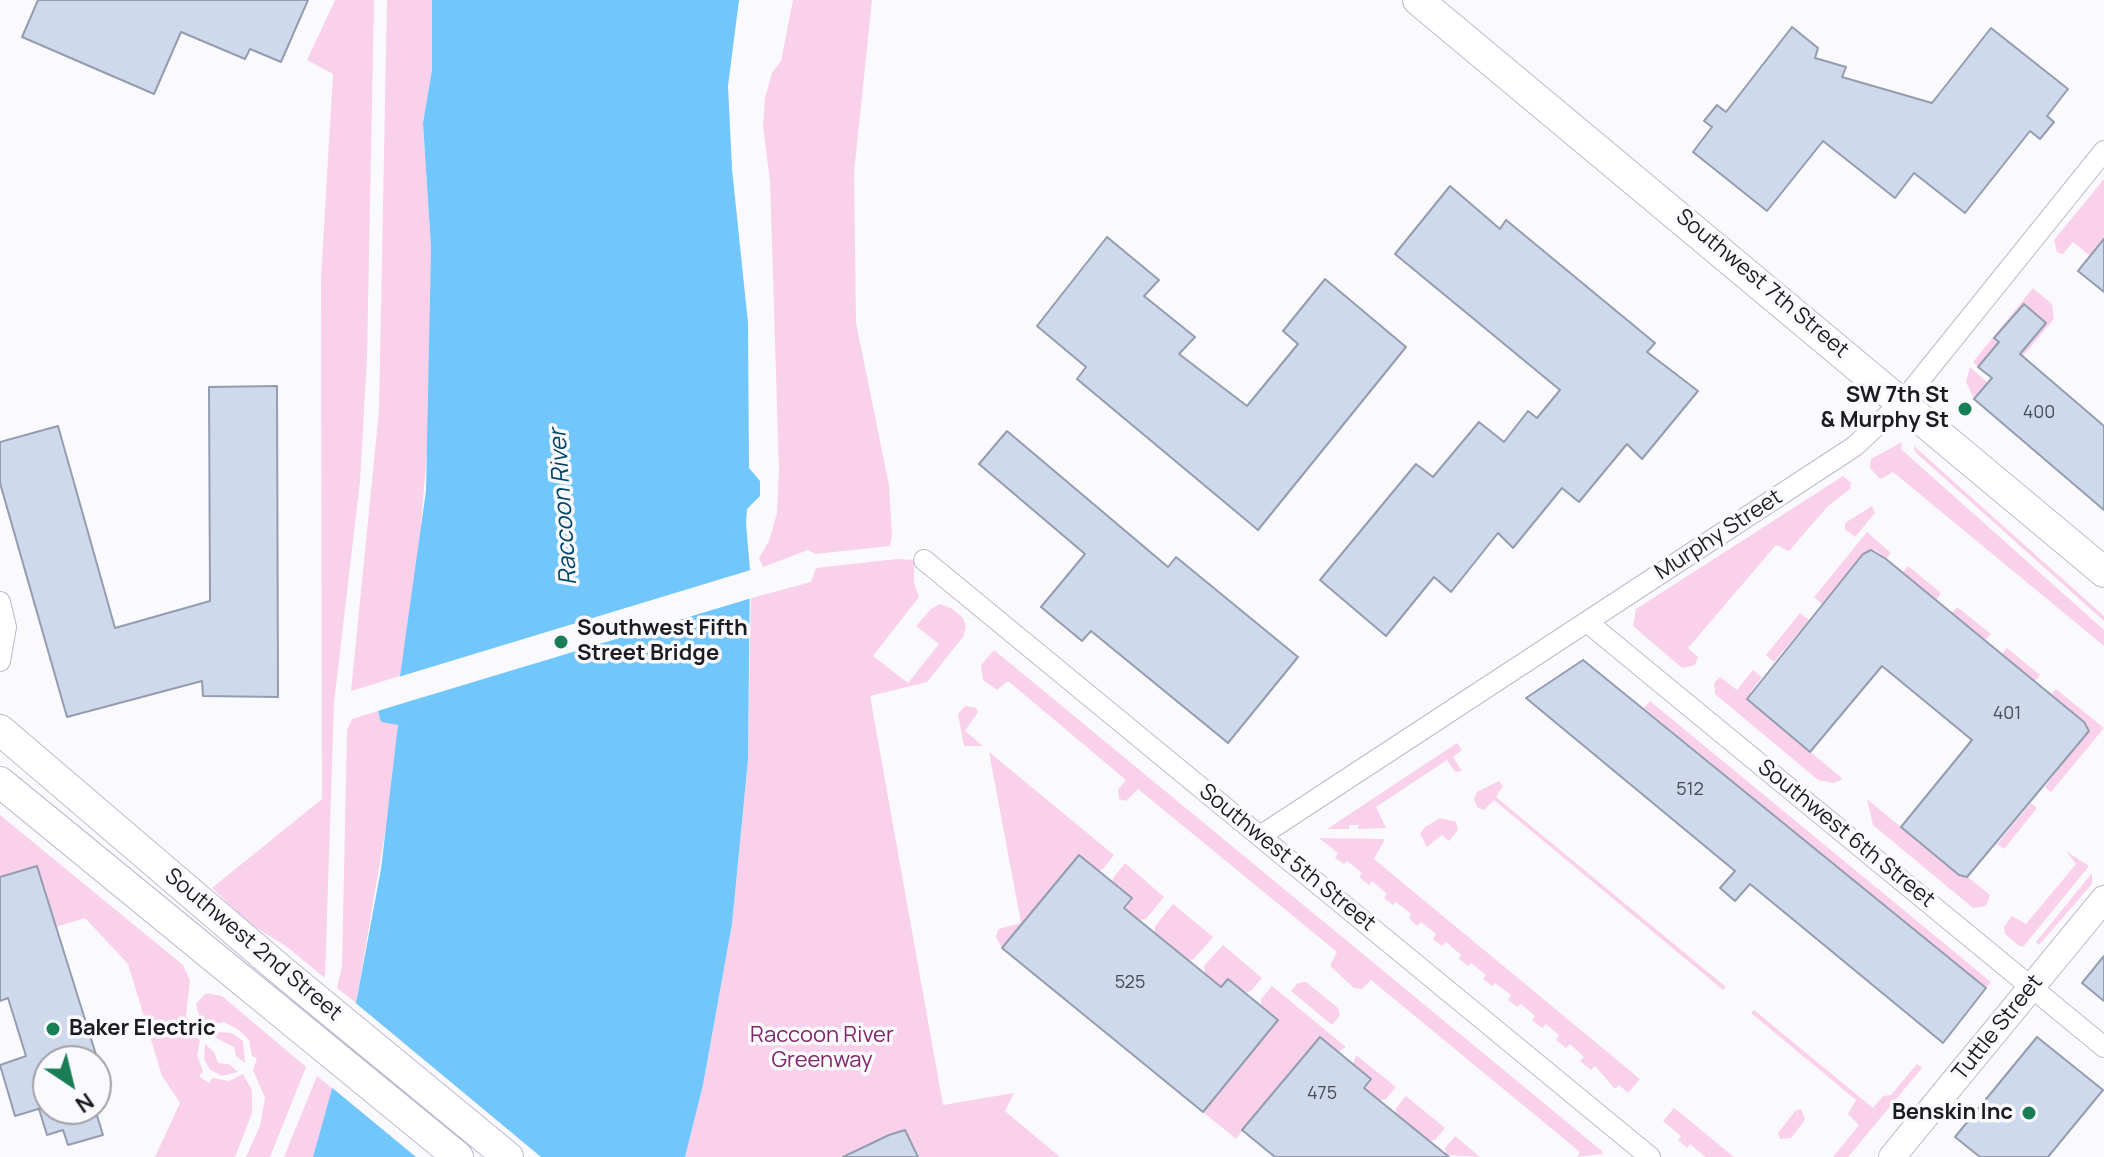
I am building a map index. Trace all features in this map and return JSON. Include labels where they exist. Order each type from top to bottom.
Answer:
[{"type":"main road","name":"Southwest 7th Street","points":[[1418,0],[1903,401],[2104,572]]},
{"type":"main road","name":"Southwest 2nd Street","points":[[0,730],[282,971],[508,1157]]},
{"type":"main road","name":"Southwest 2nd Street","points":[[0,782],[458,1157]]},
{"type":"street","name":"Murphy Street","points":[[1260,836],[1855,446],[1903,401],[2104,151]]},
{"type":"street","name":"Southwest 5th Street","points":[[924,560],[1650,1157]]},
{"type":"street","points":[[0,602],[6,627],[0,661]]},
{"type":"street","name":"Southwest 6th Street","points":[[1587,622],[2104,1047]]},
{"type":"street","name":"Tuttle Street","points":[[1892,1157],[2104,899]]},
{"type":"green space","points":[[335,0],[374,0],[367,358],[360,481],[334,703],[325,978],[287,947],[249,923],[212,888],[322,799],[321,278],[333,74],[307,60]]},
{"type":"green space","points":[[387,0],[432,0],[432,70],[423,123],[431,248],[429,425],[419,551],[400,676],[351,691],[379,410]]},
{"type":"green space","points":[[793,0],[872,0],[854,173],[856,323],[889,485],[892,535],[890,546],[815,554],[808,550],[763,567],[759,558],[769,541],[777,513],[779,471],[770,181],[763,127],[765,98],[772,73],[781,61]]},
{"type":"green space","points":[[2104,179],[2104,239],[2090,256],[2073,242],[2063,254],[2057,252],[2054,240]]},
{"type":"green space","points":[[2033,288],[2052,304],[2054,319],[2022,357],[2020,354],[2046,323],[2024,304],[1995,338],[1999,342],[1978,367],[1973,362]]},
{"type":"green space","points":[[1970,367],[1988,383],[1974,399],[1966,382]]},
{"type":"green space","points":[[1902,442],[1901,449],[2104,630],[2104,646],[1893,472],[1881,479],[1878,477],[1870,468],[1871,459]]},
{"type":"green space","points":[[1914,446],[2104,616],[2104,621],[1915,452]]},
{"type":"green space","points":[[1843,476],[1851,483],[1850,489],[1828,506],[1789,551],[1776,545],[1688,648],[1698,657],[1695,665],[1682,668],[1633,626],[1636,609]]},
{"type":"green space","points":[[1872,506],[1875,513],[1855,537],[1845,529],[1845,523]]},
{"type":"green space","points":[[1867,532],[1891,553],[1886,559],[1875,550],[1863,554],[1822,604],[1814,597]]},
{"type":"green space","name":"Raccoon River Greenway","points":[[914,560],[914,583],[919,597],[873,656],[908,683],[939,644],[916,626],[931,609],[940,604],[951,608],[963,618],[966,627],[963,637],[927,682],[870,696],[943,1105],[1014,1093],[1005,1111],[1060,1157],[685,1157],[703,1085],[732,924],[748,760],[751,598],[811,582],[816,568]]},
{"type":"green space","points":[[1908,566],[1941,593],[1936,600],[1903,572]]},
{"type":"green space","points":[[1957,607],[1991,634],[1985,640],[1952,613]]},
{"type":"green space","points":[[1800,613],[1809,620],[1774,662],[1766,655]]},
{"type":"green space","points":[[2007,648],[2040,675],[2035,681],[2002,654]]},
{"type":"green space","points":[[994,650],[1602,1154],[1577,1157],[1580,1152],[1371,980],[1362,989],[1354,988],[1330,966],[1337,952],[1138,789],[1126,801],[1119,799],[1118,790],[1126,780],[1008,681],[997,690],[983,680],[981,665]]},
{"type":"green space","points":[[1753,670],[1762,677],[1751,691],[1750,702],[1843,779],[1833,783],[1818,780],[1715,694],[1714,683],[1720,677],[1737,690]]},
{"type":"green space","points":[[2056,689],[2104,728],[2051,792],[2045,787],[2088,729],[2051,695]]},
{"type":"green space","points":[[1650,701],[1991,982],[1986,988],[1644,708]]},
{"type":"green space","points":[[965,706],[976,708],[978,712],[965,731],[983,746],[964,746],[958,714]]},
{"type":"green space","points":[[378,711],[381,722],[398,724],[395,774],[356,1003],[337,988],[342,966],[347,730],[352,719]]},
{"type":"green space","points":[[1457,743],[1462,750],[1453,757],[1462,771],[1455,772],[1447,760],[1376,807],[1386,828],[1358,829],[1358,825],[1349,825],[1349,829],[1327,829]]},
{"type":"green space","points":[[989,752],[1114,855],[1103,869],[1002,948],[996,937],[998,929],[1021,923]]},
{"type":"green space","points":[[1499,781],[1503,786],[1496,797],[1726,987],[1723,990],[1494,800],[1484,810],[1477,807],[1474,799],[1477,792]]},
{"type":"green space","points":[[1867,799],[1959,875],[1968,877],[1990,895],[1986,906],[1973,908],[1873,825]]},
{"type":"green space","points":[[0,803],[231,988],[242,1001]]},
{"type":"green space","points":[[2031,803],[2037,808],[2004,849],[1997,844]]},
{"type":"green space","points":[[0,815],[183,965],[190,980],[186,1016],[200,1041],[197,1054],[203,1072],[199,1076],[209,1083],[212,1078],[229,1081],[243,1074],[252,1090],[252,1113],[235,1157],[155,1157],[180,1103],[162,1076],[128,964],[85,918],[56,927],[37,866],[0,877]]},
{"type":"green space","points":[[1440,818],[1456,822],[1458,830],[1449,841],[1442,835],[1427,847],[1420,834]]},
{"type":"green space","points":[[1319,838],[1385,839],[1374,859],[1640,1079],[1628,1093],[1619,1085],[1615,1089],[1595,1066],[1591,1070],[1580,1061],[1584,1057],[1570,1044],[1566,1048],[1556,1040],[1559,1035],[1546,1024],[1542,1028],[1532,1020],[1535,1016],[1521,1004],[1517,1007],[1508,1000],[1511,995],[1495,983],[1492,986],[1483,979],[1486,975],[1471,963],[1468,966],[1459,959],[1461,955],[1446,942],[1442,946],[1433,939],[1436,934],[1421,922],[1417,926],[1409,918],[1411,914],[1396,902],[1393,905],[1384,898],[1387,894],[1372,881],[1369,885],[1359,877],[1362,873],[1347,861],[1344,864],[1335,858],[1338,853]]},
{"type":"green space","points":[[2066,851],[2089,866],[2023,947],[2018,945],[2005,934],[2004,927],[2012,916],[2026,924],[2076,864]]},
{"type":"green space","points":[[1125,863],[1164,897],[1146,919],[1139,920],[1124,908],[1113,883],[1113,878]]},
{"type":"green space","points":[[2092,873],[2092,884],[2039,945],[2036,942]]},
{"type":"green space","points":[[1173,904],[1213,937],[1194,959],[1188,960],[1155,933],[1155,926]]},
{"type":"green space","points":[[1223,945],[1262,978],[1251,991],[1245,993],[1228,979],[1221,987],[1205,974],[1204,966]]},
{"type":"green space","points":[[1306,982],[1338,1008],[1340,1015],[1332,1025],[1291,991],[1298,983]]},
{"type":"green space","points":[[1272,986],[1346,1047],[1337,1052],[1319,1037],[1236,1139],[1203,1112],[1278,1021],[1261,1006],[1261,999]]},
{"type":"green space","points":[[206,993],[222,996],[306,1067],[270,1157],[246,1157],[260,1126],[265,1098],[253,1070],[257,1058],[252,1056],[249,1040],[239,1030],[224,1022],[207,1032],[202,1028],[196,1004]]},
{"type":"green space","points":[[1754,1010],[1873,1108],[1883,1096],[1891,1095],[1917,1064],[1922,1068],[1848,1157],[1833,1157],[1859,1125],[1848,1114],[1856,1100],[1751,1013]]},
{"type":"green space","points":[[220,1032],[232,1033],[243,1041],[245,1063],[236,1056],[234,1047],[212,1036]]},
{"type":"green space","points":[[205,1044],[214,1052],[218,1063],[229,1064],[238,1072],[222,1076],[210,1070],[204,1059]]},
{"type":"green space","points":[[1356,1055],[1396,1087],[1386,1099],[1379,1101],[1364,1088],[1353,1065]]},
{"type":"green space","points":[[317,1076],[333,1089],[313,1157],[284,1157]]},
{"type":"green space","points":[[1406,1096],[1445,1128],[1435,1140],[1429,1141],[1396,1114],[1396,1108]]},
{"type":"green space","points":[[1674,1108],[1734,1157],[1705,1157],[1690,1144],[1687,1148],[1678,1140],[1681,1136],[1663,1121]]},
{"type":"green space","points":[[1801,1109],[1805,1120],[1791,1138],[1780,1139],[1778,1133],[1795,1111]]},
{"type":"green space","points":[[1455,1136],[1480,1157],[1446,1155],[1445,1148]]},
{"type":"water","name":"Raccoon River","points":[[432,0],[739,0],[728,86],[732,169],[748,323],[749,468],[760,481],[760,496],[747,509],[746,523],[750,570],[748,760],[732,924],[703,1085],[685,1157],[313,1157],[356,1003],[381,869],[398,725],[381,722],[378,711],[394,698],[400,676],[426,491],[431,248],[423,123],[432,70]]},
{"type":"pier","name":"Southwest Fifth Street Bridge","points":[[754,569],[755,597],[374,712],[390,696],[395,678]]},
{"type":"pier","points":[[352,1000],[541,1157],[416,1157],[330,1086]]},
{"type":"building","points":[[38,0],[308,0],[281,62],[250,49],[245,59],[181,32],[154,94],[22,37]]},
{"type":"building","points":[[1792,27],[1818,48],[1815,58],[1846,67],[1842,77],[1932,103],[1991,28],[2068,89],[2047,116],[2054,122],[2040,139],[2030,131],[1965,213],[1914,173],[1895,198],[1823,141],[1767,211],[1693,152],[1712,127],[1704,121],[1717,105],[1726,112]]},
{"type":"building","points":[[1450,186],[1500,229],[1506,220],[1655,343],[1647,352],[1698,391],[1642,459],[1627,444],[1579,502],[1562,488],[1513,548],[1498,533],[1451,592],[1434,577],[1386,636],[1320,580],[1416,464],[1433,477],[1479,422],[1504,442],[1528,411],[1537,418],[1560,390],[1395,254]]},
{"type":"building","points":[[1107,237],[1159,280],[1144,296],[1195,337],[1179,354],[1247,406],[1298,344],[1283,331],[1325,279],[1406,347],[1258,530],[1077,379],[1086,367],[1037,326]]},
{"type":"building","points":[[2104,239],[2104,292],[2078,271]]},
{"type":"building","points":[[2024,304],[2046,323],[2020,354],[2104,426],[2104,510],[1974,399],[1992,378],[1978,367],[1999,342],[1994,338]]},
{"type":"building","points":[[277,386],[278,697],[203,696],[202,681],[67,717],[0,483],[0,442],[58,426],[115,628],[210,601],[209,387]]},
{"type":"building","points":[[1007,431],[1168,567],[1176,557],[1298,657],[1228,743],[1091,631],[1082,641],[1041,607],[1085,554],[979,464]]},
{"type":"building","points":[[1871,550],[1886,559],[2084,722],[2089,731],[1967,877],[1959,875],[1901,827],[1972,740],[1882,666],[1810,752],[1747,699],[1863,554]]},
{"type":"building","points":[[1583,660],[1986,988],[1943,1043],[1750,884],[1735,901],[1720,888],[1735,871],[1526,698]]},
{"type":"building","points":[[1079,855],[1132,898],[1124,908],[1221,987],[1228,979],[1278,1020],[1203,1112],[1002,948]]},
{"type":"building","name":"Baker Electric","points":[[37,866],[93,1045],[32,1045],[32,1111],[15,1116],[0,1065],[26,1056],[8,998],[0,1001],[0,877]]},
{"type":"building","points":[[2104,956],[2104,1001],[2082,983]]},
{"type":"building","points":[[1320,1037],[1371,1079],[1364,1088],[1449,1157],[1275,1157],[1242,1130]]},
{"type":"building","name":"Benskin Inc","points":[[2037,1037],[2103,1090],[2048,1157],[1980,1157],[1955,1137]]},
{"type":"building","points":[[44,1125],[100,1125],[103,1135],[68,1145],[63,1130],[47,1135]]},
{"type":"building","points":[[905,1130],[918,1157],[843,1157],[889,1135]]},
{"type":"place","name":"SW 7th St & Murphy St","points":[[1965,409]]},
{"type":"place","name":"Southwest Fifth Street Bridge","points":[[561,642]]},
{"type":"place","name":"Baker Electric","points":[[53,1029]]},
{"type":"place","name":"Benskin Inc","points":[[2029,1113]]}]
